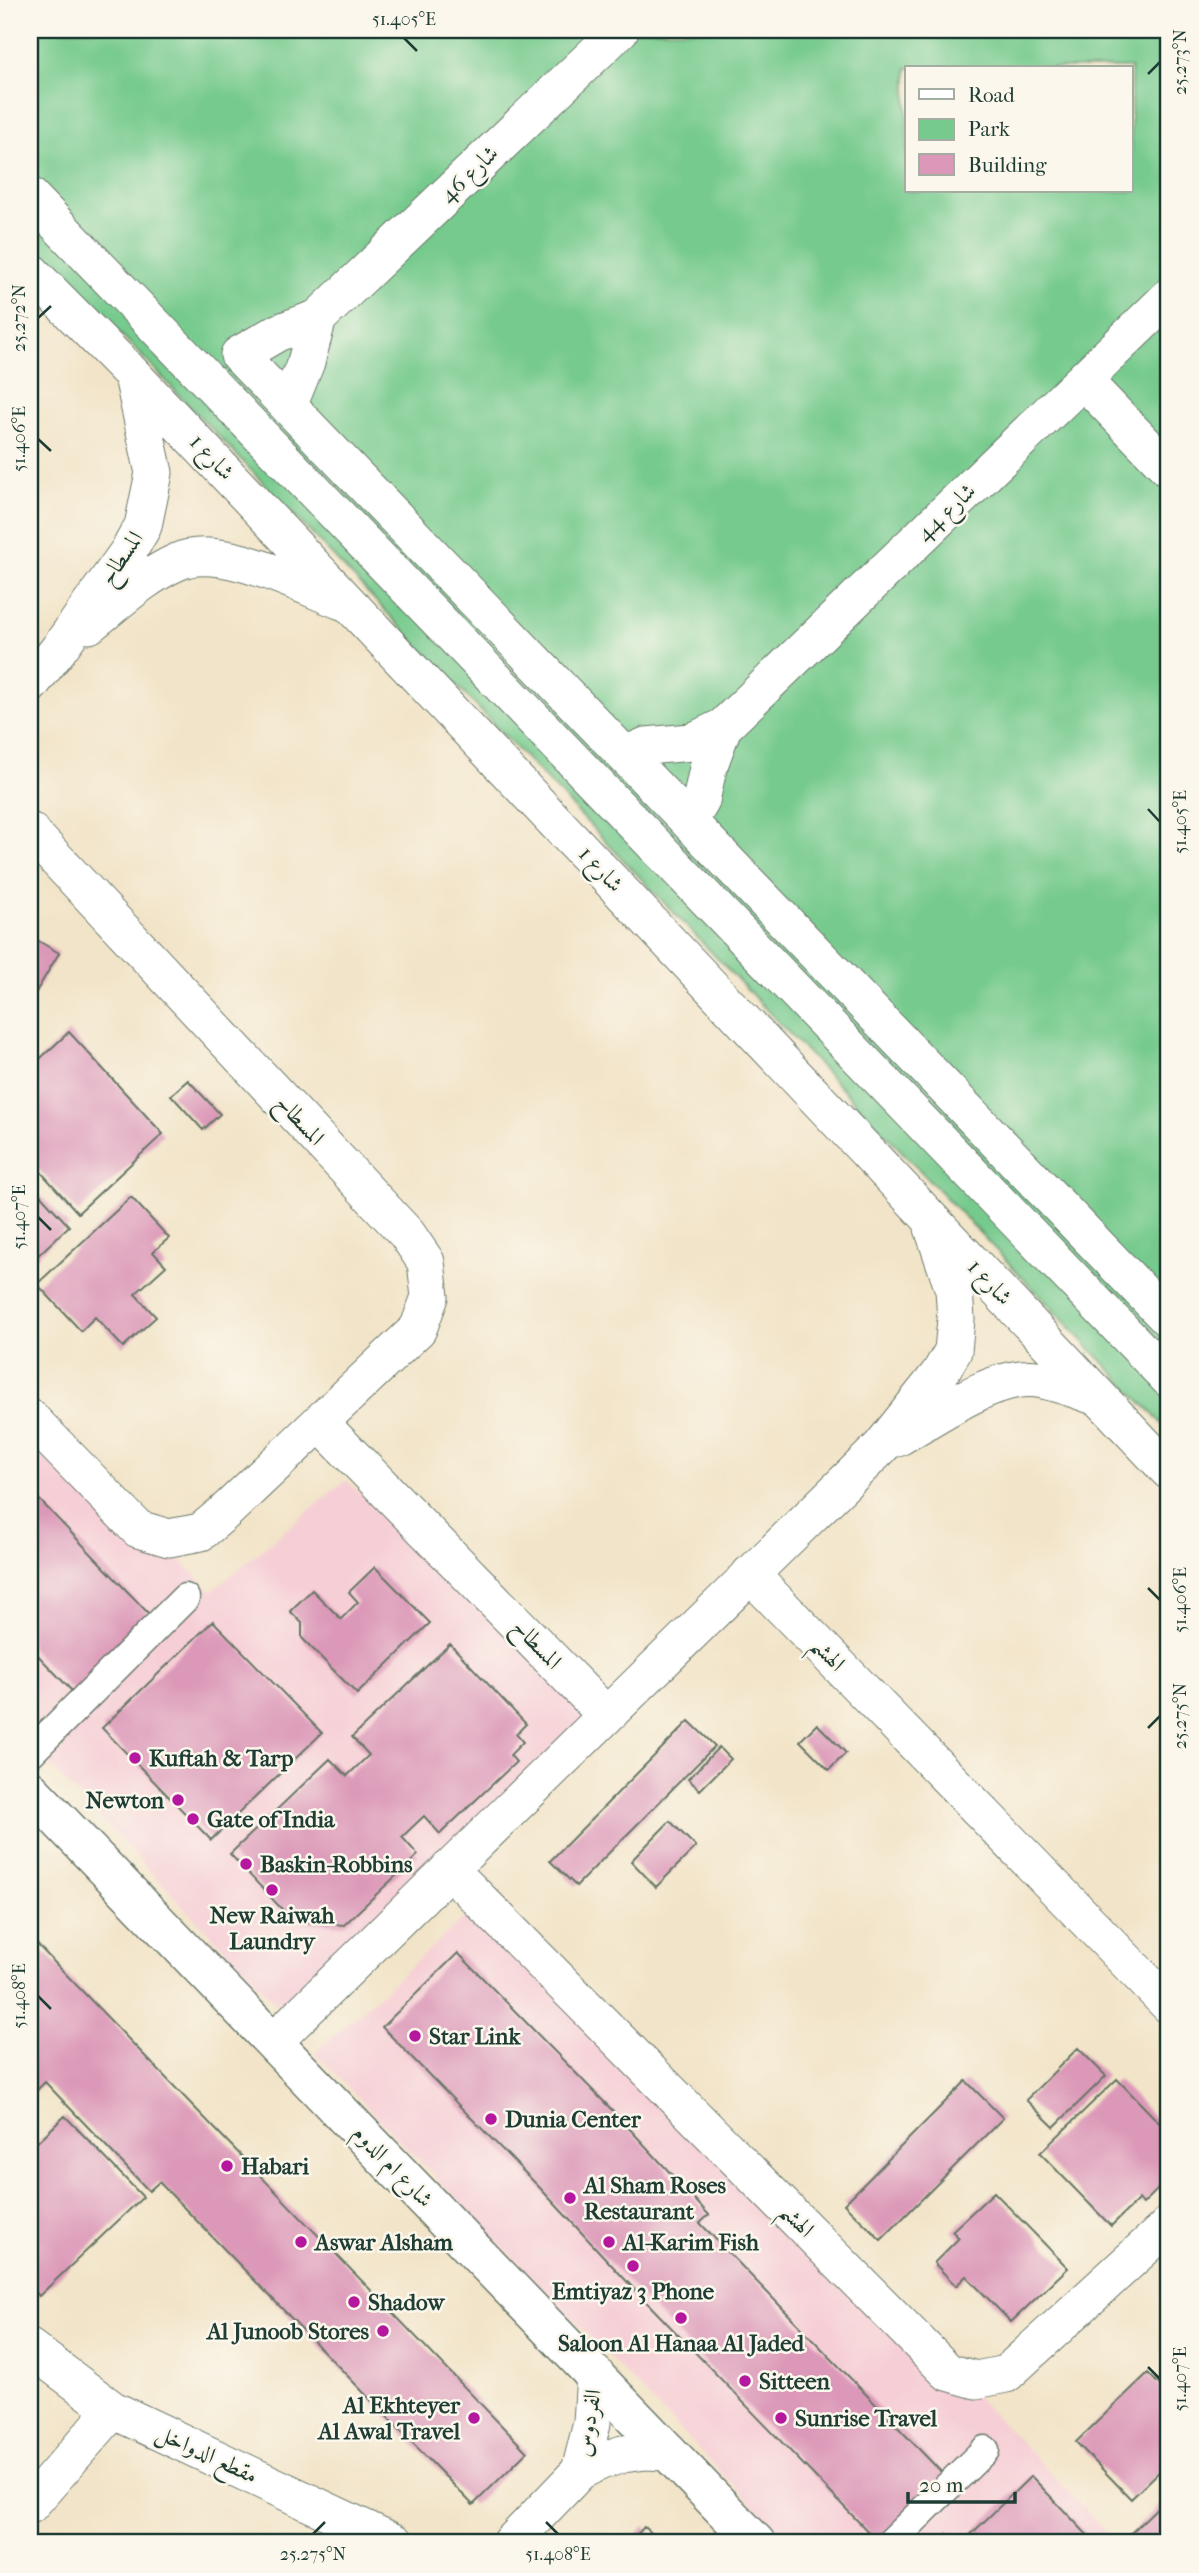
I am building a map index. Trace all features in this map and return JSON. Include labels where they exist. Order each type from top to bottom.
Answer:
[{"type":"street","name":"شارع 46","points":[[289,404],[239,355],[277,333],[318,318],[620,30]]},
{"type":"street","points":[[30,196],[1169,1379]]},
{"type":"street","name":"شارع 1","points":[[30,271],[132,374],[1169,1471]]},
{"type":"street","name":"شارع 44","points":[[625,755],[646,746],[692,742],[723,727],[1169,298]]},
{"type":"street","points":[[318,318],[306,362],[289,404],[1169,1320]]},
{"type":"street","name":"المسطاح","points":[[30,685],[128,552],[143,526],[154,472],[132,374]]},
{"type":"street","points":[[1083,380],[1169,469]]},
{"type":"street","name":"المسطاح","points":[[58,650],[150,577],[180,561],[205,557],[223,558],[351,605]]},
{"type":"street","name":"شارع 44","points":[[689,821],[701,801],[711,757],[723,727]]},
{"type":"street","name":"المسطاح","points":[[30,831],[407,1234],[426,1262],[430,1297],[418,1329],[201,1532],[169,1538],[138,1529],[30,1418]]},
{"type":"street","points":[[273,2042],[881,1447],[940,1373],[953,1351],[956,1319],[954,1290],[929,1215]]},
{"type":"street","points":[[881,1447],[971,1397],[1014,1380],[1035,1378],[1098,1397]]},
{"type":"street","name":"المسطاح","points":[[320,1423],[606,1715]]},
{"type":"street","name":"الهشم","points":[[750,1574],[1169,2006]]},
{"type":"street","points":[[30,1753],[185,1598]]},
{"type":"street","name":"شارع ام الدوم","points":[[30,1790],[756,2543]]},
{"type":"street","name":"الهشم","points":[[449,1868],[948,2372],[976,2380],[1006,2374],[1169,2225]]},
{"type":"street","name":"مقطع الدواخل","points":[[30,2348],[113,2410],[395,2543]]},
{"type":"street","name":"الفردوس","points":[[580,2471],[592,2423],[595,2374]]},
{"type":"street","points":[[30,2505],[113,2410]]},
{"type":"street","points":[[890,2543],[985,2450]]},
{"type":"street","name":"الفردوس","points":[[511,2543],[580,2471],[623,2454],[669,2452]]},
{"type":"shaded area","points":[[30,1412],[212,1591],[346,1480],[601,1728],[290,2018],[30,1745]]},
{"type":"shaded area","points":[[486,1898],[1117,2543],[789,2543],[315,2053]]},
{"type":"green space","points":[[30,30],[1169,30],[1169,1431],[30,239]]},
{"type":"building","points":[[30,936],[59,953],[30,1002]]},
{"type":"building","points":[[69,1032],[163,1134],[78,1213],[30,1160],[30,1068]]},
{"type":"building","points":[[188,1080],[220,1114],[203,1130],[171,1095]]},
{"type":"building","points":[[34,1188],[69,1226],[30,1263],[30,1191]]},
{"type":"building","points":[[131,1197],[169,1238],[153,1252],[166,1266],[135,1294],[156,1317],[123,1347],[95,1317],[81,1331],[37,1284]]},
{"type":"building","points":[[30,1490],[152,1617],[73,1692],[30,1647]]},
{"type":"building","points":[[375,1567],[430,1623],[357,1694],[302,1638],[302,1623],[290,1611],[312,1590],[341,1619],[358,1602],[349,1592]]},
{"type":"building","points":[[213,1621],[322,1733],[211,1840],[102,1728]]},
{"type":"building","points":[[450,1644],[526,1724],[516,1734],[523,1742],[510,1755],[516,1762],[440,1834],[424,1816],[402,1837],[418,1855],[344,1925],[293,1921],[230,1854],[330,1759],[347,1776],[369,1755],[352,1737]]},
{"type":"building","points":[[689,1721],[715,1746],[576,1886],[550,1861]]},
{"type":"building","points":[[817,1724],[846,1753],[829,1770],[800,1741]]},
{"type":"building","points":[[719,1747],[731,1759],[700,1790],[688,1779]]},
{"type":"building","points":[[670,1821],[696,1847],[656,1887],[631,1861]]},
{"type":"building","points":[[30,1937],[527,2452],[473,2505],[159,2182],[149,2191],[45,2082],[30,2097]]},
{"type":"building","points":[[458,1953],[615,2113],[709,2215],[700,2223],[949,2480],[879,2543],[382,2027]]},
{"type":"building","points":[[1078,2048],[1106,2076],[1054,2127],[1026,2100]]},
{"type":"building","points":[[1117,2079],[1169,2133],[1169,2178],[1143,2204],[1139,2199],[1111,2226],[1040,2153]]},
{"type":"building","points":[[966,2081],[1003,2118],[881,2240],[844,2204]]},
{"type":"building","points":[[65,2116],[143,2197],[39,2296],[30,2286],[30,2149]]},
{"type":"building","points":[[994,2192],[1068,2268],[1011,2322],[966,2276],[956,2286],[934,2263],[959,2238],[952,2231]]},
{"type":"building","points":[[1148,2373],[1169,2395],[1169,2462],[1131,2499],[1076,2442]]},
{"type":"building","points":[[1031,2476],[1095,2543],[962,2543]]},
{"type":"building","points":[[1169,2496],[1169,2536],[1161,2543],[1138,2543],[1129,2535]]},
{"type":"building","points":[[644,2527],[661,2543],[629,2543]]},
{"type":"building","points":[[947,2534],[956,2543],[938,2543]]},
{"type":"place","name":"Kuftah & Tarp","points":[[135,1758]]},
{"type":"place","name":"Newton","points":[[178,1800]]},
{"type":"place","name":"Gate of India","points":[[193,1819]]},
{"type":"place","name":"Baskin-Robbins","points":[[246,1864]]},
{"type":"place","name":"New Raiwah Laundry","points":[[272,1890]]},
{"type":"place","name":"Star Link","points":[[415,2036]]},
{"type":"place","name":"Dunia Center","points":[[491,2119]]},
{"type":"place","name":"Habari","points":[[227,2166]]},
{"type":"place","name":"Al Sham Roses Restaurant","points":[[570,2198]]},
{"type":"place","name":"Aswar Alsham","points":[[301,2242]]},
{"type":"place","name":"Al-Karim Fish","points":[[609,2242]]},
{"type":"place","name":"Emtiyaz 3 Phone","points":[[633,2266]]},
{"type":"place","name":"Shadow","points":[[354,2302]]},
{"type":"place","name":"Saloon Al Hanaa Al Jaded","points":[[681,2318]]},
{"type":"place","name":"Al Junoob Stores","points":[[383,2331]]},
{"type":"place","name":"Sitteen","points":[[745,2381]]},
{"type":"place","name":"Al Ekhteyer Al Awal Travel","points":[[474,2418]]},
{"type":"place","name":"Sunrise Travel","points":[[781,2418]]}]
